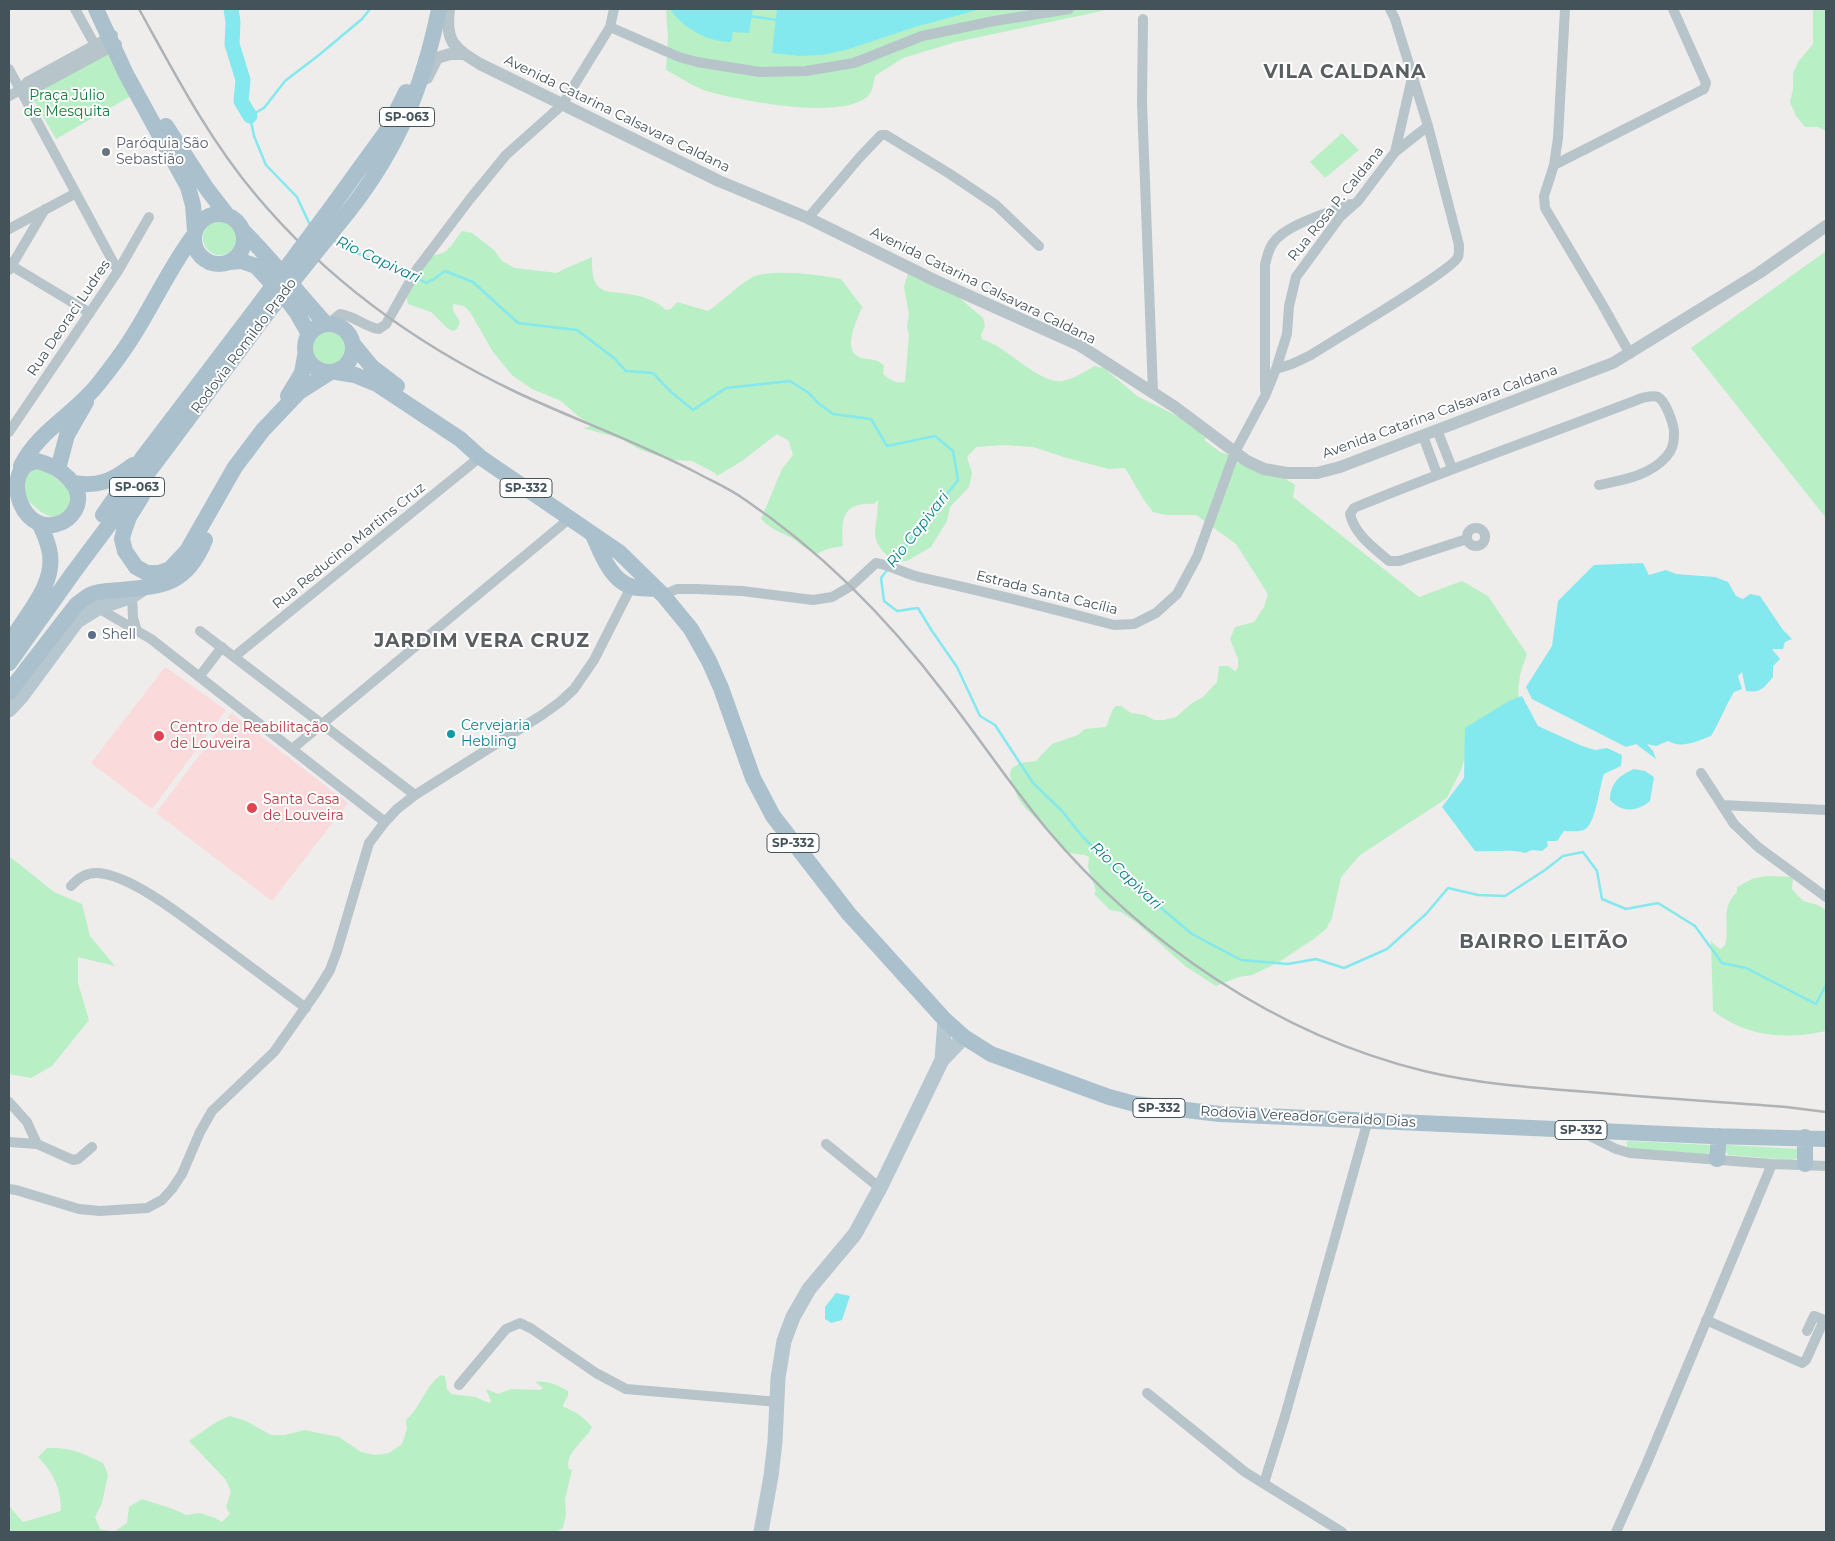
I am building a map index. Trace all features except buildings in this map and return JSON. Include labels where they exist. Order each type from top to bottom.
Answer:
[{"type":"main road","name":"SP-332","points":[[96,9],[145,111],[188,187],[193,204],[196,249],[206,260]]},
{"type":"main road","name":"Rodovia Romildo Prado","points":[[345,207],[399,108],[414,72],[430,9]]},
{"type":"main road","name":"Rodovia Romildo Prado","points":[[9,650],[148,461],[265,307],[345,207],[401,131],[423,74],[439,9]]},
{"type":"main road","name":"SP-332","points":[[109,39],[226,215],[236,221],[306,303],[327,323],[345,329],[353,344]]},
{"type":"main road","points":[[58,469],[67,435],[92,391],[133,336],[175,261],[195,233],[200,222],[208,216],[226,215]]},
{"type":"main road","points":[[229,262],[242,249],[243,231]]},
{"type":"main road","points":[[169,273],[189,262],[206,260],[217,264],[241,261],[256,266],[292,307],[309,334]]},
{"type":"main road","points":[[281,409],[302,373],[305,356],[304,348],[309,334],[313,329],[327,323]]},
{"type":"main road","points":[[72,483],[93,485],[108,481],[148,461],[153,480],[129,517],[122,539],[125,551],[136,567],[147,573],[159,573],[170,570],[194,541],[246,451],[281,409],[299,392],[332,372],[343,368],[353,353],[353,344]]},
{"type":"main road","name":"Rodovia Vereador Geraldo Dias","points":[[353,344],[372,367],[441,416],[460,439],[480,457],[619,552],[660,592],[701,644],[721,688],[753,778],[774,816],[849,914],[945,1020],[964,1037],[981,1048],[998,1057],[1108,1097],[1135,1104],[1220,1114],[1826,1139]]},
{"type":"main road","name":"SP-332","points":[[305,356],[314,368],[332,372]]},
{"type":"main road","name":"Rodovia Vereador Geraldo Dias","points":[[332,372],[355,375],[377,384],[460,439]]},
{"type":"main road","points":[[15,470],[28,462],[37,461],[58,469],[77,490],[79,499],[72,515],[57,524],[48,525],[29,518],[13,504],[12,490],[15,470],[47,432],[92,391]]},
{"type":"main road","name":"Rodovia Romildo Prado","points":[[9,662],[73,573],[148,461]]},
{"type":"main road","points":[[9,692],[43,646],[78,604],[89,596],[100,591],[171,582],[187,571],[202,547],[213,523],[228,480]]},
{"type":"main road","points":[[9,644],[43,590],[48,576],[50,550],[39,523]]},
{"type":"main road","points":[[593,535],[616,578],[631,587],[660,592]]},
{"type":"main road","points":[[606,562],[619,552]]},
{"type":"main road","points":[[631,587],[637,578],[638,570]]},
{"type":"main road","points":[[9,710],[77,621],[98,608],[132,596],[147,586]]},
{"type":"main road","points":[[942,1060],[945,1020]]},
{"type":"main road","points":[[761,1532],[771,1476],[778,1402],[778,1378],[784,1341],[793,1317],[809,1289],[855,1234],[880,1188],[942,1060],[964,1037]]},
{"type":"main road","points":[[1716,1159],[1719,1136]]},
{"type":"main road","points":[[1805,1137],[1806,1164]]},
{"type":"street","points":[[75,9],[109,39]]},
{"type":"street","points":[[449,9],[447,23],[449,34],[454,45],[464,54]]},
{"type":"street","points":[[327,323],[340,314],[348,315],[379,329],[386,324],[417,269],[506,155],[562,105],[610,28],[614,9]]},
{"type":"street","points":[[610,28],[679,57],[697,62],[760,72],[806,71],[854,63],[922,36],[994,20],[1069,9]]},
{"type":"street","points":[[1276,369],[1311,355],[1428,281],[1458,257],[1459,245],[1428,126],[1395,19],[1390,9]]},
{"type":"street","points":[[1565,9],[1558,138],[1554,165],[1544,196],[1545,208],[1630,354]]},
{"type":"street","points":[[1554,165],[1704,89],[1706,83],[1673,9]]},
{"type":"street","points":[[1143,18],[1142,102],[1153,392]]},
{"type":"street","points":[[19,89],[30,91],[109,39]]},
{"type":"street","points":[[9,96],[27,82],[109,39]]},
{"type":"street","points":[[345,207],[388,164],[403,138],[437,58],[450,54],[464,54]]},
{"type":"street","name":"Avenida Catarina Calsavara Caldana","points":[[464,54],[562,105],[719,181],[808,218],[934,280],[1078,345],[1175,407],[1247,461],[1264,469],[1287,473],[1317,473],[1340,467],[1597,370],[1630,354],[1759,273],[1826,226]]},
{"type":"street","points":[[9,69],[118,271]]},
{"type":"street","points":[[1395,152],[1412,76]]},
{"type":"street","name":"Rua Rosa P. Caldana","points":[[1235,452],[1265,396],[1276,369],[1287,334],[1289,306],[1296,277],[1340,217],[1358,201],[1395,152],[1428,126]]},
{"type":"street","points":[[808,218],[860,157],[881,135],[886,135],[996,205],[1039,246]]},
{"type":"street","points":[[9,229],[76,193]]},
{"type":"street","points":[[1265,396],[1265,265],[1268,252],[1274,241],[1290,229],[1358,201]]},
{"type":"street","points":[[46,208],[10,266],[90,313]]},
{"type":"street","name":"Rua Deoraci Ludres","points":[[9,432],[118,271],[149,217]]},
{"type":"street","points":[[1467,539],[1394,562],[1389,561],[1361,536],[1352,525],[1350,514],[1354,508],[1452,468],[1642,398],[1658,397],[1664,403],[1675,433],[1672,449],[1666,457],[1647,471],[1624,480],[1599,485]]},
{"type":"street","points":[[1437,430],[1452,468]]},
{"type":"street","points":[[1423,436],[1437,474]]},
{"type":"street","name":"Estrada Santa Cacília","points":[[660,592],[696,588],[742,591],[812,600],[832,597],[850,586],[872,565],[882,564],[906,574],[990,592],[1114,625],[1134,624],[1156,613],[1177,594],[1197,557],[1235,452]]},
{"type":"street","name":"Rua Reducino Martins Cruz","points":[[235,656],[480,457]]},
{"type":"street","points":[[292,749],[569,519]]},
{"type":"street","points":[[9,1189],[79,1209],[100,1211],[147,1208],[162,1200],[172,1190],[182,1174],[200,1132],[212,1111],[274,1052],[306,1008],[330,970],[370,843],[385,822],[397,809],[415,795],[542,715],[564,698],[586,673],[631,587]]},
{"type":"street","points":[[132,596],[133,618],[137,631]]},
{"type":"street","points":[[98,608],[151,639],[385,822]]},
{"type":"street","points":[[200,631],[415,795]]},
{"type":"street","points":[[199,677],[222,647]]},
{"type":"street","points":[[1701,773],[1734,824],[1758,847],[1826,897]]},
{"type":"street","points":[[1722,805],[1826,810]]},
{"type":"street","points":[[71,886],[77,879],[85,875],[97,873],[123,880],[140,888],[179,914],[306,1008]]},
{"type":"street","points":[[9,1102],[27,1122],[37,1144]]},
{"type":"street","points":[[1264,1483],[1285,1416],[1368,1120]]},
{"type":"street","points":[[1576,1129],[1630,1154],[1826,1166]]},
{"type":"street","points":[[9,1142],[37,1144],[73,1160],[78,1159],[92,1147]]},
{"type":"street","points":[[826,1144],[880,1188]]},
{"type":"street","points":[[1616,1532],[1772,1164]]},
{"type":"street","points":[[1706,1320],[1802,1363],[1806,1360],[1824,1320],[1814,1316],[1807,1331]]},
{"type":"street","points":[[459,1385],[506,1329],[520,1323],[532,1328],[596,1373],[626,1389],[778,1402]]},
{"type":"street","points":[[1147,1393],[1245,1472],[1342,1532]]},
{"type":"shaded area","name":"Centro de Reabilitação de Louveira","points":[[165,667],[226,710],[152,809],[91,763]]},
{"type":"shaded area","name":"Santa Casa de Louveira","points":[[231,713],[348,803],[272,901],[156,813]]},
{"type":"green space","points":[[666,9],[1111,9],[956,42],[903,58],[875,76],[872,90],[867,97],[854,104],[814,108],[767,104],[710,92],[666,70],[668,38]]},
{"type":"green space","points":[[1813,9],[1826,9],[1826,131],[1818,127],[1805,127],[1796,116],[1790,102],[1793,89],[1793,74],[1798,62],[1813,44]]},
{"type":"green space","name":"Praça Júlio de Mesquita","points":[[111,51],[131,96],[56,139],[33,99],[33,95]]},
{"type":"green space","points":[[1342,133],[1359,150],[1325,178],[1310,162]]},
{"type":"green space","points":[[220,221],[227,222],[232,226],[236,231],[236,245],[232,250],[227,254],[220,255],[213,254],[208,250],[204,245],[203,238],[204,231],[208,226],[213,222]]},
{"type":"green space","points":[[462,231],[472,233],[494,250],[502,261],[515,268],[557,273],[592,257],[593,276],[595,282],[602,289],[643,297],[666,310],[671,309],[677,302],[708,311],[744,283],[755,276],[764,274],[798,273],[841,279],[863,308],[852,334],[851,341],[854,353],[859,357],[879,361],[884,366],[883,374],[896,382],[905,382],[909,314],[904,287],[908,273],[956,295],[983,318],[985,326],[981,335],[982,339],[998,347],[1038,374],[1055,381],[1062,381],[1075,377],[1094,366],[1104,368],[1137,396],[1183,419],[1206,438],[1204,440],[1220,452],[1270,469],[1295,485],[1293,497],[1419,597],[1462,581],[1488,596],[1527,654],[1519,681],[1518,695],[1521,710],[1467,750],[1461,770],[1447,798],[1360,855],[1341,877],[1332,918],[1326,929],[1279,962],[1252,975],[1239,977],[1216,986],[1185,966],[1137,923],[1121,912],[1110,910],[1094,894],[1096,891],[1088,867],[1089,857],[1070,853],[1064,849],[1049,830],[1026,809],[1018,798],[1010,773],[1012,768],[1020,763],[1036,761],[1052,744],[1078,735],[1085,729],[1106,727],[1112,710],[1116,706],[1121,706],[1131,713],[1145,715],[1154,720],[1176,717],[1192,703],[1203,697],[1217,682],[1219,666],[1228,666],[1235,671],[1238,668],[1238,659],[1230,639],[1235,627],[1254,622],[1264,607],[1268,594],[1236,544],[1196,515],[1166,515],[1153,512],[1125,468],[1109,469],[1033,447],[1004,445],[976,447],[967,457],[972,473],[969,487],[950,507],[947,521],[931,547],[907,561],[894,562],[876,540],[875,527],[878,500],[874,504],[855,506],[846,514],[842,528],[843,546],[830,548],[816,554],[761,519],[782,469],[793,455],[789,441],[777,434],[742,461],[717,476],[715,473],[692,461],[670,460],[641,450],[619,438],[583,428],[591,425],[561,401],[532,389],[512,375],[493,352],[470,312],[464,306],[453,304],[453,310],[460,322],[457,329],[453,331],[447,328],[431,312],[408,304],[408,292],[418,270],[428,259],[447,250]]},
{"type":"green space","points":[[1826,251],[1826,518],[1691,348]]},
{"type":"green space","points":[[329,329],[342,335],[348,348],[342,361],[329,367],[316,361],[310,348],[316,335]]},
{"type":"green space","points":[[38,466],[71,489],[69,509],[57,516],[51,517],[41,512],[27,500],[21,481]]},
{"type":"green space","points":[[9,856],[54,892],[82,904],[90,936],[115,966],[78,957],[78,983],[89,1020],[52,1066],[31,1078],[9,1074]]},
{"type":"green space","points":[[1768,876],[1793,877],[1792,889],[1803,901],[1818,905],[1826,910],[1826,1031],[1796,1035],[1767,1034],[1739,1026],[1713,1011],[1711,941],[1721,949],[1725,945],[1728,905],[1737,892],[1737,887],[1754,878]]},
{"type":"green space","points":[[1626,1142],[1710,1145],[1709,1155],[1628,1149]]},
{"type":"green space","points":[[1728,1145],[1798,1149],[1801,1158],[1792,1160],[1729,1155],[1725,1151],[1725,1147]]},
{"type":"green space","points":[[441,1375],[445,1376],[447,1389],[451,1394],[475,1397],[489,1403],[491,1401],[486,1389],[498,1394],[511,1389],[540,1390],[543,1388],[535,1382],[552,1384],[568,1391],[563,1407],[572,1410],[592,1427],[570,1457],[568,1463],[569,1469],[572,1470],[565,1499],[566,1514],[563,1528],[556,1532],[114,1532],[127,1523],[129,1507],[142,1499],[186,1515],[200,1513],[222,1522],[230,1514],[226,1507],[231,1492],[226,1480],[189,1441],[218,1421],[230,1416],[246,1421],[271,1435],[285,1435],[304,1430],[339,1437],[361,1452],[375,1455],[389,1453],[402,1444],[407,1429],[406,1420],[416,1409],[431,1385]]},
{"type":"green space","points":[[47,1448],[70,1450],[103,1463],[108,1475],[102,1503],[95,1517],[100,1529],[114,1532],[9,1532],[9,1506],[23,1522],[61,1511],[60,1496],[56,1482],[38,1457]]},
{"type":"water","points":[[670,9],[753,9],[749,33],[733,32],[731,42],[723,42],[697,33],[681,22]]},
{"type":"water","points":[[777,9],[981,9],[915,27],[849,49],[823,55],[800,56],[772,53]]},
{"type":"water","points":[[1643,563],[1649,575],[1666,570],[1676,574],[1715,577],[1728,582],[1736,596],[1743,599],[1750,594],[1760,596],[1783,630],[1792,639],[1785,642],[1783,649],[1772,649],[1780,659],[1773,666],[1773,677],[1762,689],[1746,691],[1742,672],[1738,676],[1742,689],[1734,692],[1711,736],[1684,744],[1668,741],[1656,746],[1647,744],[1653,751],[1656,759],[1636,744],[1626,747],[1532,699],[1526,687],[1552,646],[1558,601],[1594,565]]},
{"type":"water","points":[[1522,696],[1538,726],[1582,746],[1595,750],[1607,748],[1622,755],[1621,766],[1604,774],[1594,813],[1584,830],[1564,831],[1557,841],[1547,841],[1548,846],[1542,851],[1532,850],[1525,853],[1475,851],[1442,807],[1464,778],[1465,728],[1509,701]]},
{"type":"water","points":[[1634,769],[1645,771],[1654,777],[1650,801],[1645,805],[1630,810],[1619,807],[1610,800],[1610,794],[1616,781]]},
{"type":"water","points":[[836,1293],[850,1296],[842,1320],[831,1323],[825,1319],[825,1307]]},
{"type":"waterway","name":"Rio Capivari","points":[[231,9],[233,22],[232,44],[243,80],[241,101],[250,116]]},
{"type":"waterway","points":[[310,225],[297,197],[266,165],[254,136],[250,116],[264,108],[285,81],[362,19],[370,9]]},
{"type":"waterway","points":[[749,16],[778,20]]},
{"type":"waterway","name":"Rio Capivari","points":[[333,240],[350,250],[410,275]]},
{"type":"waterway","name":"Rio Capivari","points":[[415,277],[426,283],[445,271],[473,282],[518,323],[577,330],[614,358],[626,371],[653,373],[670,391],[693,410],[726,388],[790,381],[809,393],[818,403],[833,414],[871,419],[887,446],[935,436],[953,451],[958,480],[891,565]]},
{"type":"waterway","name":"Rio Capivari","points":[[888,569],[881,578],[884,601],[897,611],[918,608],[957,667],[980,716],[995,725],[1033,783],[1062,811],[1082,836],[1115,869],[1192,934],[1241,960],[1288,964],[1316,959],[1344,968],[1387,949],[1426,914],[1448,888],[1478,895],[1505,896],[1563,856],[1583,852],[1597,871],[1602,899],[1626,909],[1658,903],[1695,926],[1722,963],[1746,968],[1816,1004],[1826,985]]},
{"type":"railway","points":[[139,9],[192,104],[238,173],[283,225],[343,282],[375,307],[444,354],[518,393],[654,452],[722,486],[744,499],[800,541],[852,588],[901,640],[945,694],[1032,811],[1083,869],[1124,909],[1169,946],[1216,979],[1265,1009],[1316,1034],[1369,1055],[1424,1071],[1485,1082],[1527,1087],[1786,1107],[1826,1112]]},
{"type":"place","name":"Paróquia São Sebastião","points":[[106,152]]},
{"type":"place","name":"Shell","points":[[92,635]]},
{"type":"place","name":"Cervejaria Hebling","points":[[451,734]]},
{"type":"place","name":"Centro de Reabilitação de Louveira","points":[[159,736]]},
{"type":"place","name":"Santa Casa de Louveira","points":[[252,808]]},
{"type":"district","name":"VILA CALDANA","points":[[1345,72]]},
{"type":"district","name":"JARDIM VERA CRUZ","points":[[482,641]]},
{"type":"district","name":"BAIRRO LEITÃO","points":[[1544,942]]}]
